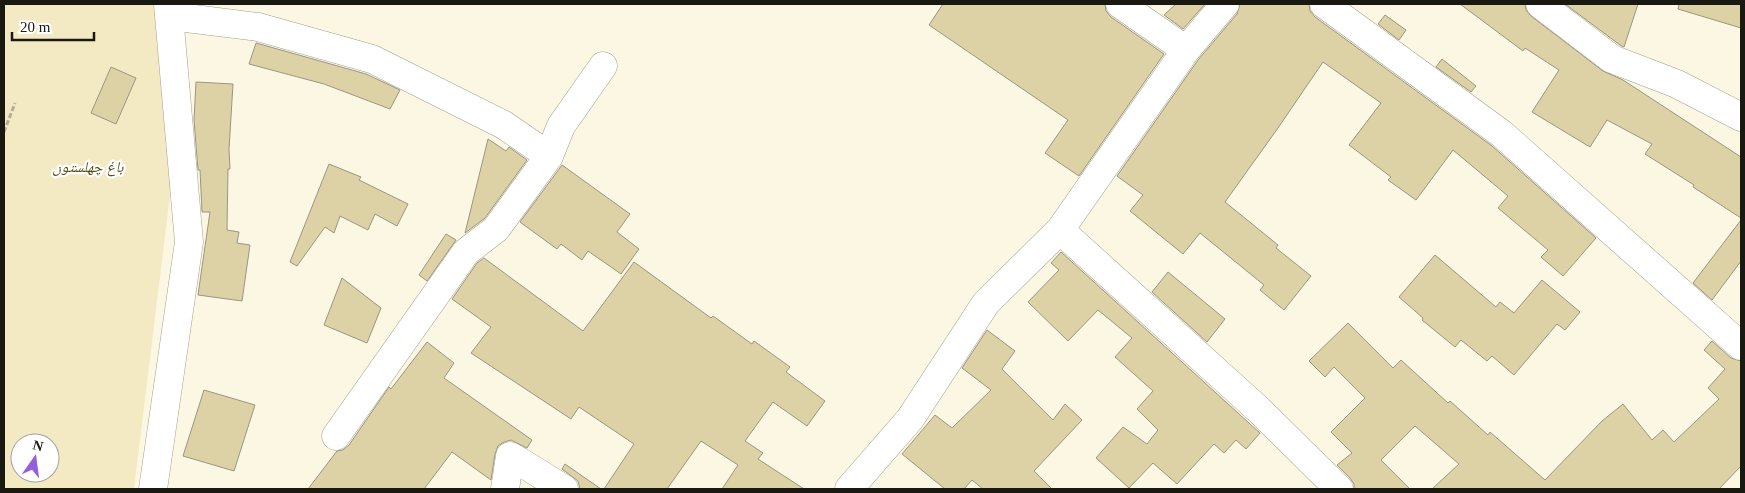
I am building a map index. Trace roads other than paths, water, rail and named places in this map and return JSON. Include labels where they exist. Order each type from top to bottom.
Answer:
[{"type":"street","points":[[1120,4],[1186,50]]},
{"type":"street","points":[[849,489],[910,419],[986,303],[1060,230],[1186,50],[1225,4]]},
{"type":"street","points":[[1324,4],[1502,134],[1741,346]]},
{"type":"street","points":[[1540,4],[1612,59],[1677,84],[1741,117]]},
{"type":"street","points":[[153,489],[189,242],[169,10],[258,27],[372,58],[504,125],[549,156]]},
{"type":"street","points":[[336,436],[466,252],[496,229],[549,156],[561,126],[603,66]]},
{"type":"street","points":[[1060,230],[1259,410],[1339,489]]},
{"type":"street","points":[[505,489],[510,456],[564,489]]},
{"type":"park label","name":"باغ چهلستون","points":[[88,167]]}]
